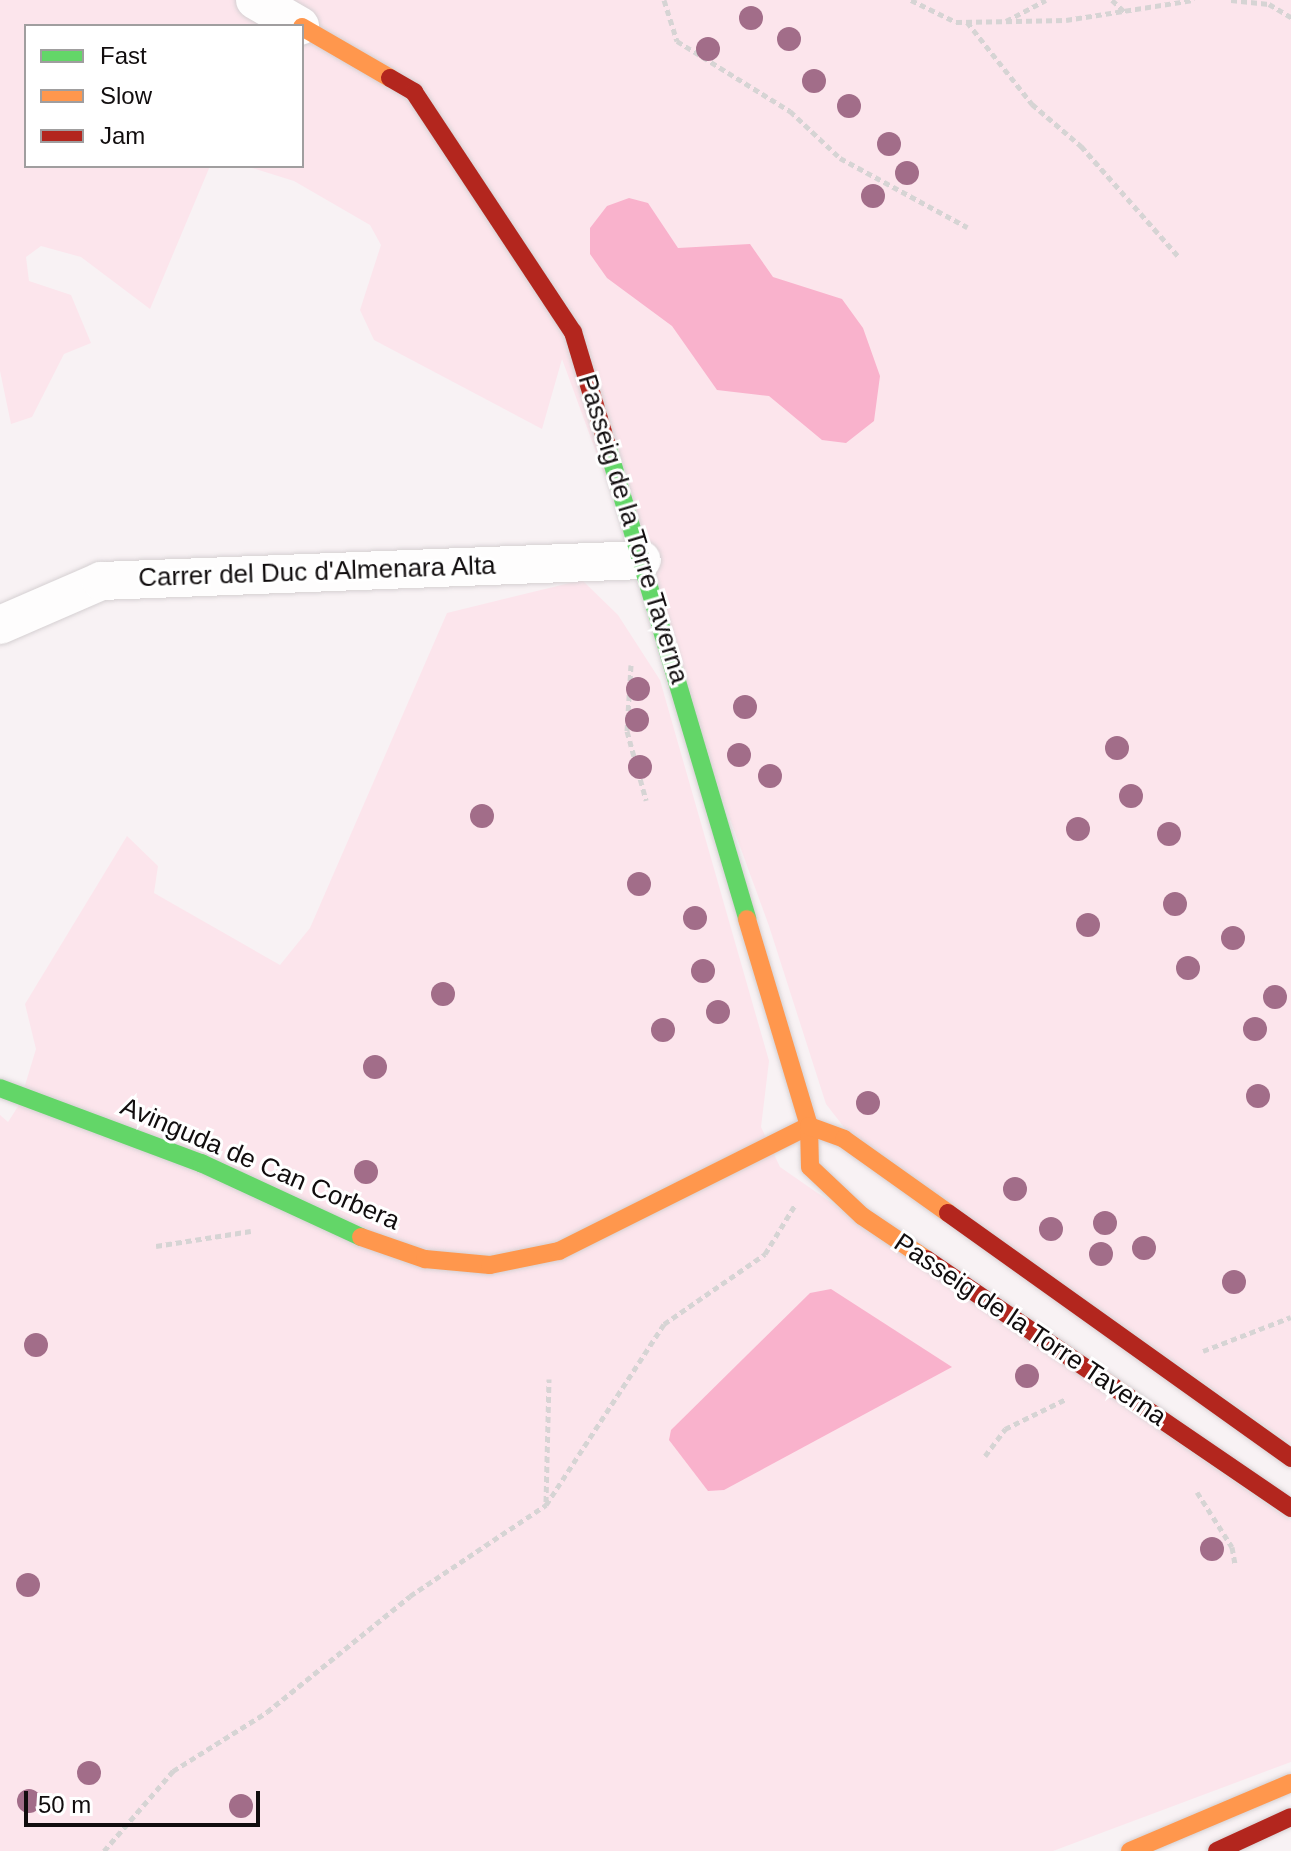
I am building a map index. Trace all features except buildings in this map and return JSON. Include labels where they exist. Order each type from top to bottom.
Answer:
[{"type":"street","name":"Passeig de la Torre Taverna","points":[[255,0],[296,24]]},
{"type":"street","name":"Passeig de la Torre Taverna","points":[[304,29],[414,92],[573,332],[809,1126],[810,1167],[862,1216],[1291,1508]]},
{"type":"street","name":"Carrer del Duc d'Almenara Alta","points":[[0,625],[101,581],[642,560]]},
{"type":"street","name":"Avinguda de Can Corbera","points":[[0,1088],[201,1163],[315,1221],[425,1259],[490,1265],[559,1251],[809,1126]]},
{"type":"street","name":"Passeig de la Torre Taverna","points":[[809,1126],[844,1139],[1291,1458]]},
{"type":"street","points":[[1149,1847],[1291,1783]]},
{"type":"street","points":[[1217,1851],[1291,1817]]},
{"type":"path","points":[[664,0],[677,41],[790,111],[840,158],[967,227]]},
{"type":"path","points":[[911,0],[967,22],[1126,13],[1194,0]]},
{"type":"path","points":[[1005,21],[1046,0]]},
{"type":"path","points":[[1112,0],[1126,13]]},
{"type":"path","points":[[1231,0],[1269,4],[1291,17]]},
{"type":"path","points":[[1269,4],[1276,0]]},
{"type":"path","points":[[967,22],[1032,104],[1081,146],[1179,257]]},
{"type":"path","points":[[104,1851],[173,1771],[267,1712],[410,1596],[546,1505],[664,1324],[765,1254],[810,1167]]},
{"type":"path","points":[[156,1246],[257,1230]]},
{"type":"path","points":[[546,1505],[549,1379]]},
{"type":"path","points":[[985,1456],[1005,1429],[1040,1405],[1077,1401]]},
{"type":"path","points":[[1193,1486],[1232,1547],[1235,1564]]},
{"type":"shaded area","points":[[0,0],[1291,0],[1291,1444],[850,1135],[826,1104],[769,926],[562,359],[542,429],[374,340],[360,310],[381,245],[370,225],[294,181],[252,168],[304,168],[304,24],[24,24],[24,168],[209,168],[150,309],[81,257],[41,246],[26,257],[29,281],[71,295],[91,343],[64,354],[32,417],[11,424],[0,371]]},
{"type":"shaded area","points":[[629,198],[648,203],[678,248],[750,244],[773,277],[842,299],[863,328],[880,376],[874,421],[846,443],[822,440],[769,396],[717,390],[672,326],[607,278],[590,254],[590,228],[607,206]]},
{"type":"shaded area","points":[[582,580],[618,615],[660,680],[769,1061],[761,1127],[780,1167],[1291,1521],[1291,1762],[1053,1851],[0,1851],[0,1115],[8,1122],[19,1105],[36,1049],[25,1004],[127,836],[158,866],[154,893],[280,965],[310,928],[447,613]]},
{"type":"shaded area","points":[[831,1289],[952,1367],[724,1490],[708,1491],[669,1440],[671,1430],[810,1293]]},
{"type":"traffic: fast","points":[[607,445],[747,919]]},
{"type":"traffic: fast","points":[[0,1088],[201,1163],[361,1237]]},
{"type":"traffic: slow","points":[[304,28],[390,78]]},
{"type":"traffic: slow","points":[[361,1237],[425,1259],[490,1265],[559,1251],[809,1126],[747,919]]},
{"type":"traffic: slow","points":[[926,1259],[862,1216],[810,1167],[809,1126],[844,1139],[948,1213]]},
{"type":"traffic: slow","points":[[1130,1851],[1291,1783]]},
{"type":"traffic: jam","points":[[390,78],[414,92],[573,332],[607,445]]},
{"type":"traffic: jam","points":[[948,1213],[1291,1458]]},
{"type":"traffic: jam","points":[[926,1259],[1291,1508]]},
{"type":"traffic: jam","points":[[1217,1851],[1291,1817]]}]
